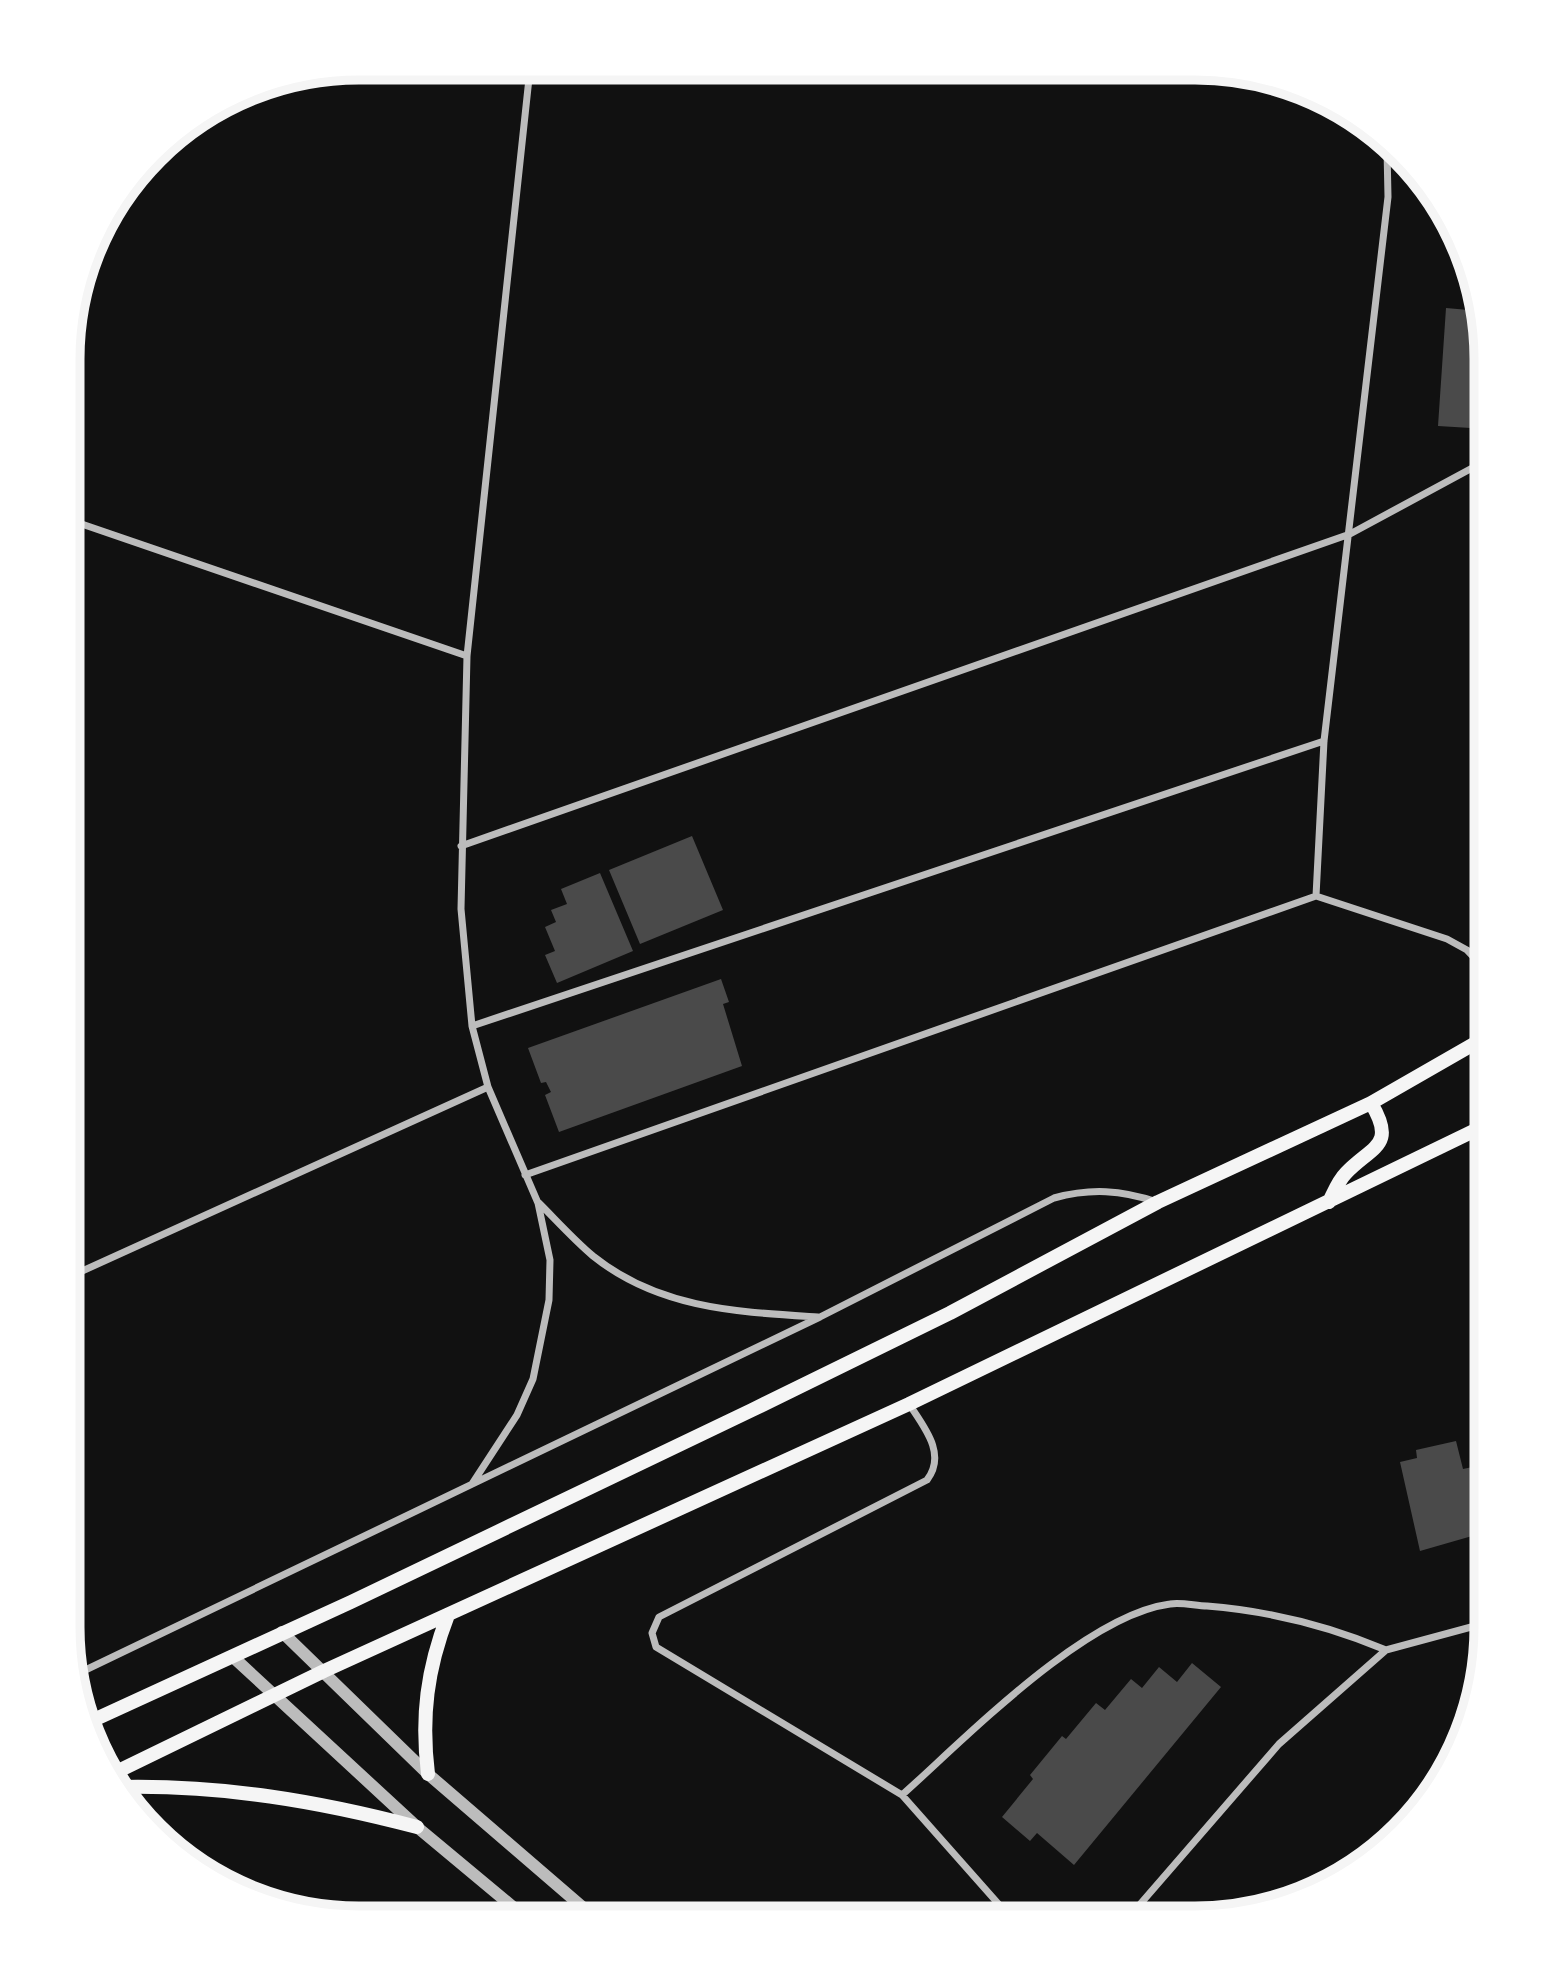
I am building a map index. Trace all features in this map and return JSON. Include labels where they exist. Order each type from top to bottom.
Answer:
[{"type":"main road","points":[[96,1719],[777,1398],[950,1313],[1158,1202],[1371,1103],[1474,1044]]},
{"type":"main road","points":[[1329,1202],[1345,1174],[1379,1144],[1383,1134],[1382,1123],[1371,1103]]},
{"type":"main road","points":[[120,1770],[324,1671],[909,1404],[1474,1131]]},
{"type":"main road","points":[[428,1774],[424,1709],[436,1645],[448,1615]]},
{"type":"main road","points":[[131,1787],[169,1786],[253,1792],[336,1806],[416,1827]]},
{"type":"street","points":[[472,1484],[517,1415],[533,1379],[549,1300],[550,1259],[538,1203],[488,1087],[472,1026],[461,909],[467,656],[529,80]]},
{"type":"street","points":[[1316,896],[1324,741],[1388,197],[1387,157]]},
{"type":"street","points":[[461,846],[1350,534],[1474,467]]},
{"type":"street","points":[[80,523],[467,656]]},
{"type":"street","points":[[472,1026],[1324,741]]},
{"type":"street","points":[[526,1175],[1316,896],[1447,939],[1467,950],[1474,957]]},
{"type":"street","points":[[80,1272],[488,1087]]},
{"type":"street","points":[[84,1671],[820,1317],[1054,1198],[1080,1191],[1107,1190],[1132,1193],[1158,1202]]},
{"type":"street","points":[[538,1203],[593,1256],[650,1290],[714,1309],[820,1317]]},
{"type":"street","points":[[909,1404],[931,1439],[936,1454],[936,1469],[928,1480],[659,1617],[652,1633],[656,1647],[902,1796],[1000,1906]]},
{"type":"street","points":[[902,1796],[1020,1689],[1106,1625],[1170,1604],[1241,1609],[1334,1628],[1387,1650]]},
{"type":"street","points":[[1139,1906],[1279,1744],[1387,1650],[1474,1626]]},
{"type":"street","points":[[282,1632],[428,1774],[581,1906]]},
{"type":"street","points":[[232,1656],[416,1827],[512,1906]]},
{"type":"building","points":[[1446,308],[1470,310],[1474,341],[1474,428],[1438,426]]},
{"type":"building","points":[[692,836],[723,910],[640,944],[609,870]]},
{"type":"building","points":[[600,873],[633,951],[557,983],[545,955],[555,951],[545,927],[556,922],[551,910],[567,904],[561,889]]},
{"type":"building","points":[[721,979],[729,1002],[723,1004],[742,1066],[559,1132],[545,1095],[551,1092],[546,1082],[541,1083],[528,1048]]},
{"type":"building","points":[[1456,1441],[1463,1469],[1474,1467],[1474,1535],[1420,1551],[1400,1462],[1417,1458],[1416,1450]]},
{"type":"building","points":[[1192,1663],[1221,1687],[1074,1865],[1037,1833],[1030,1841],[1002,1817],[1033,1779],[1030,1775],[1062,1736],[1066,1739],[1096,1703],[1105,1710],[1131,1679],[1142,1688],[1159,1667],[1177,1682]]}]
